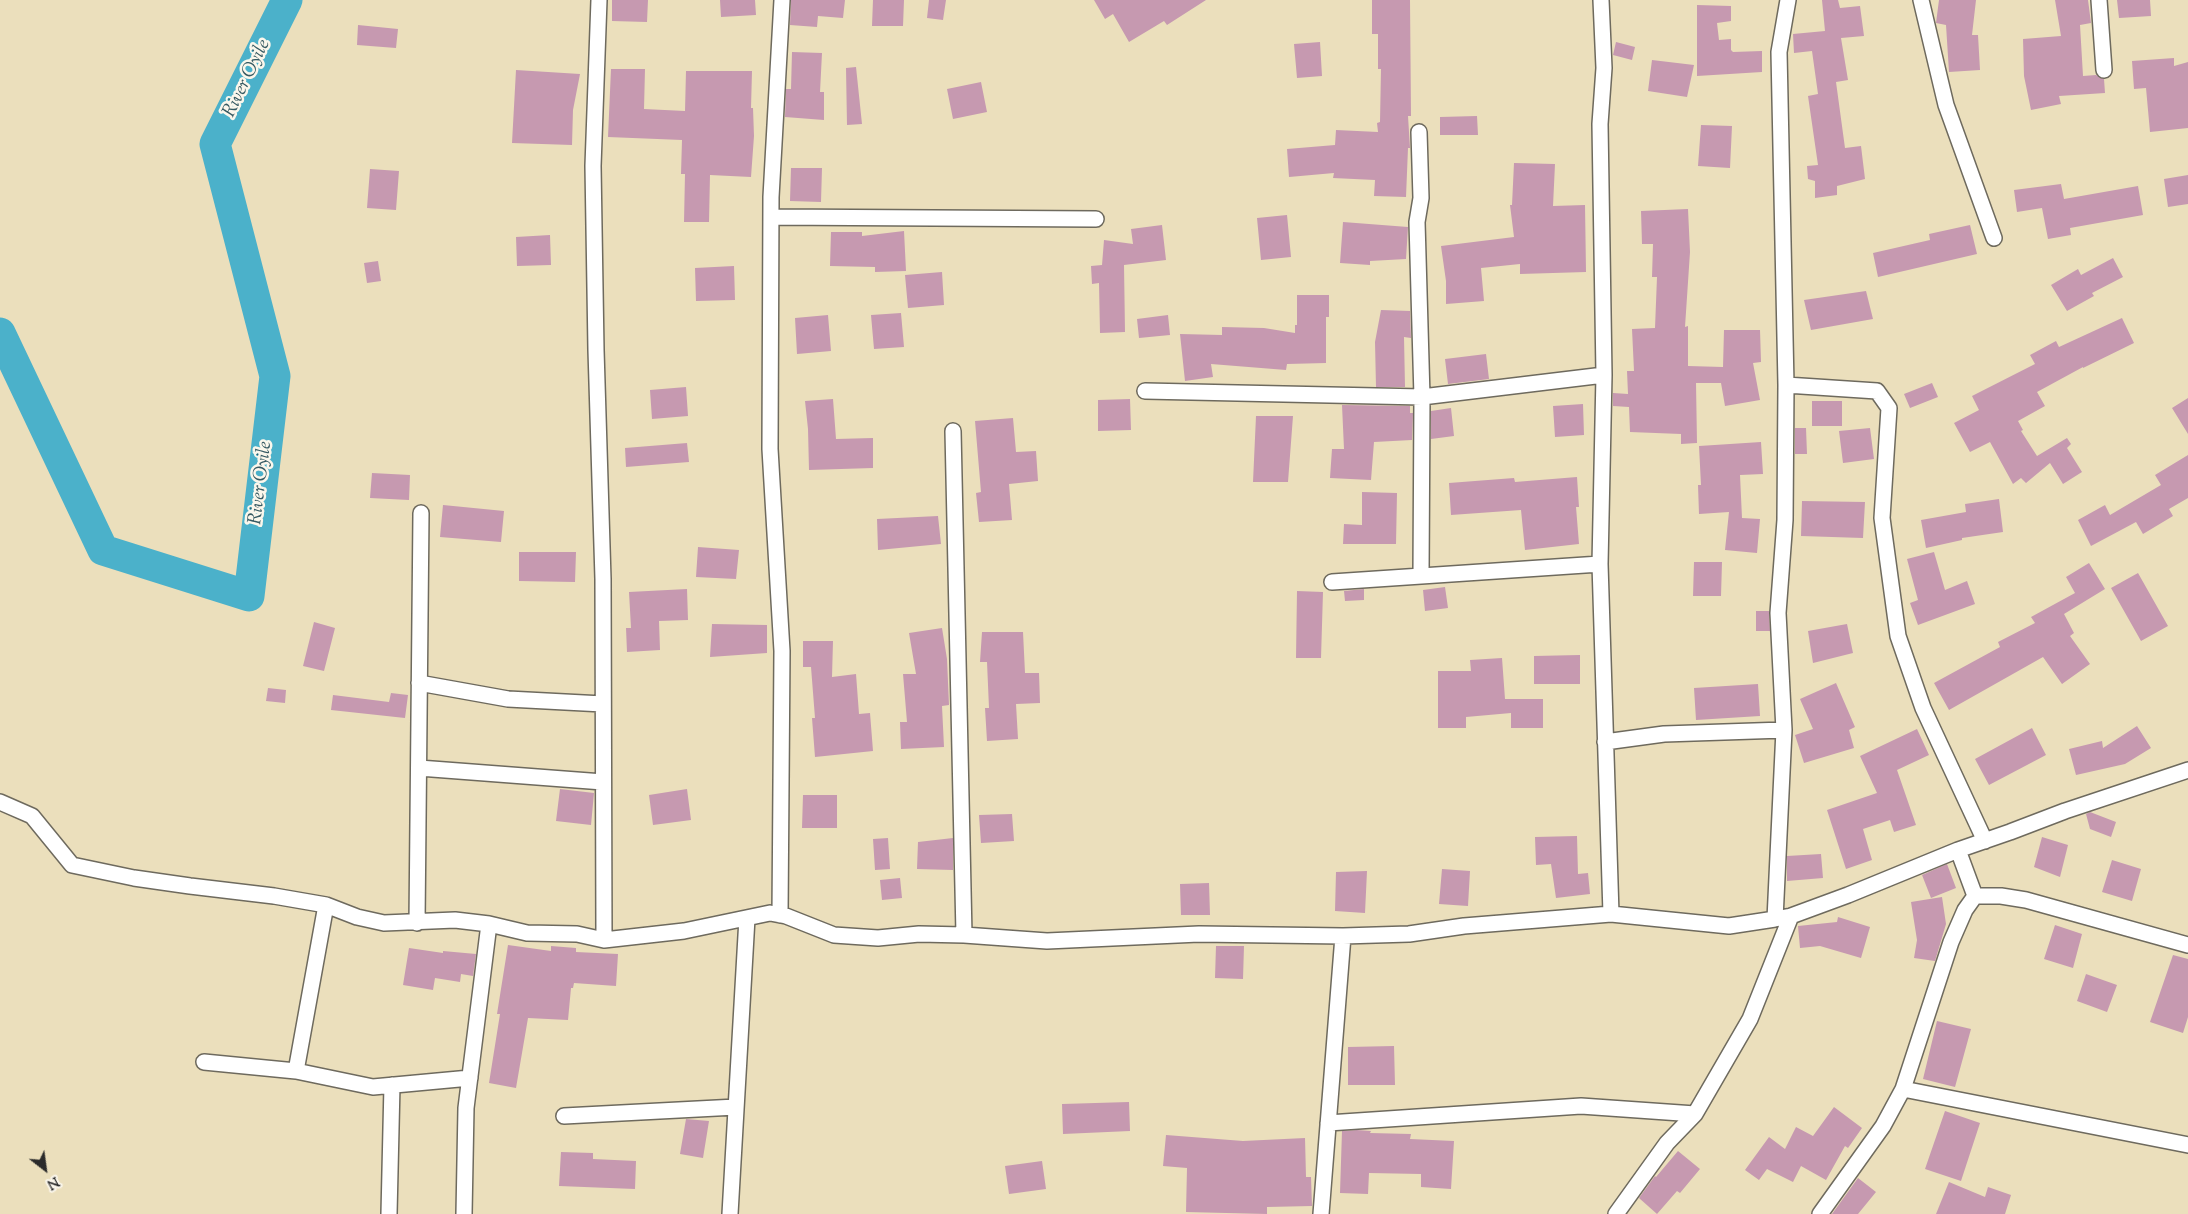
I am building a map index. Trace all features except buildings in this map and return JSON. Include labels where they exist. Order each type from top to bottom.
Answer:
[{"type":"street","points":[[599,0],[593,166],[602,579],[604,940]]},
{"type":"street","points":[[780,915],[782,651],[770,450],[772,217],[782,0]]},
{"type":"street","points":[[1601,0],[1604,68],[1600,124],[1604,375],[1600,564],[1611,914]]},
{"type":"street","points":[[1775,919],[1784,730],[1778,613],[1786,520],[1786,385],[1779,52],[1788,0]]},
{"type":"street","points":[[1921,0],[1946,105],[1994,238]]},
{"type":"street","points":[[2099,0],[2104,70]]},
{"type":"street","points":[[1419,132],[1421,198],[1417,222],[1422,397],[1421,575]]},
{"type":"street","points":[[772,217],[1096,219]]},
{"type":"street","points":[[1145,391],[1422,397],[1604,375]]},
{"type":"street","points":[[1786,385],[1877,391],[1889,408],[1882,518],[1898,636],[1923,708],[1985,841]]},
{"type":"street","points":[[953,431],[964,935]]},
{"type":"street","points":[[418,923],[421,513]]},
{"type":"street","points":[[1332,582],[1600,564]]},
{"type":"street","points":[[419,683],[508,699],[603,704]]},
{"type":"street","points":[[1605,742],[1664,734],[1784,730]]},
{"type":"street","points":[[419,768],[603,782]]},
{"type":"street","points":[[0,802],[32,816],[72,865],[134,878],[274,896],[326,905],[357,917],[384,923],[455,920],[489,924],[527,933],[576,934],[604,940],[684,931],[770,913],[834,935],[878,938],[919,934],[964,935],[1047,941],[1199,934],[1343,936],[1409,934],[1464,926],[1611,914],[1729,926],[1791,916],[1958,850],[2065,811],[2188,770]]},
{"type":"street","points":[[1958,850],[1976,896]]},
{"type":"street","points":[[1976,896],[2001,896],[2026,900],[2188,945]]},
{"type":"street","points":[[1820,1214],[1884,1126],[1903,1089],[1951,942],[1965,910],[1976,896]]},
{"type":"street","points":[[296,1071],[326,905]]},
{"type":"street","points":[[1616,1214],[1668,1143],[1695,1114],[1750,1019],[1791,916]]},
{"type":"street","points":[[730,1214],[747,918]]},
{"type":"street","points":[[464,1214],[466,1108],[489,924]]},
{"type":"street","points":[[1321,1214],[1343,936]]},
{"type":"street","points":[[204,1062],[296,1071],[373,1087],[470,1078]]},
{"type":"street","points":[[389,1214],[392,1085]]},
{"type":"street","points":[[1903,1089],[2188,1146]]},
{"type":"street","points":[[1328,1123],[1581,1106],[1695,1114]]},
{"type":"street","points":[[564,1116],[736,1107]]},
{"type":"waterway","name":"River Oyile","points":[[0,333],[103,550],[249,596],[275,376],[215,144],[287,0]]}]
